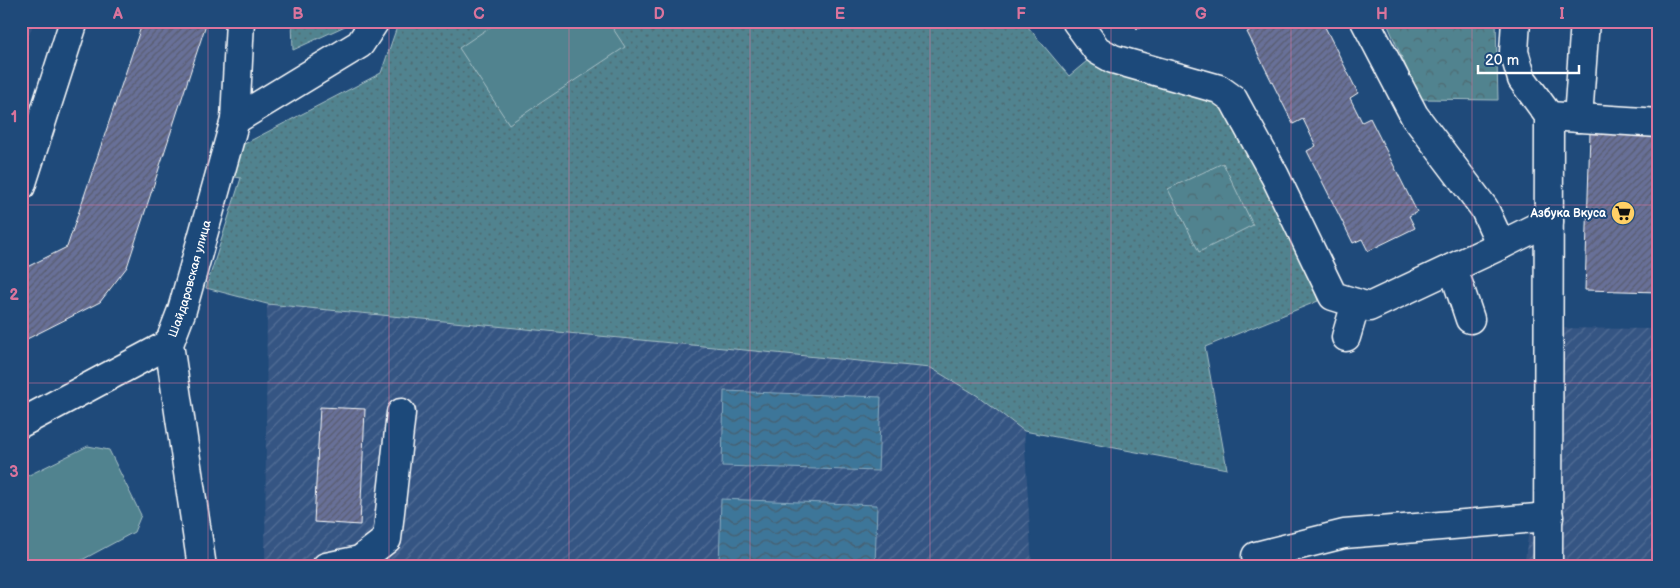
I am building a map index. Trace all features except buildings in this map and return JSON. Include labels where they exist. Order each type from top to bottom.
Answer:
[{"type":"street","points":[[21,186],[74,21]]},
{"type":"street","name":"Шайдаровская улица","points":[[202,567],[169,344],[182,310],[235,120],[240,21]]},
{"type":"street","points":[[235,120],[360,44],[375,21]]},
{"type":"street","points":[[1076,21],[1097,50],[1113,59],[1219,90],[1233,99],[1275,176],[1333,296],[1369,307],[1549,221]]},
{"type":"street","points":[[1365,21],[1414,115],[1484,208],[1501,245]]},
{"type":"street","points":[[1516,21],[1514,52],[1522,79],[1549,116],[1548,567]]},
{"type":"street","points":[[1578,118],[1585,21]]},
{"type":"street","points":[[1549,116],[1659,123]]},
{"type":"street","points":[[1453,268],[1470,319]]},
{"type":"street","points":[[1346,337],[1356,303]]},
{"type":"street","points":[[21,423],[169,344]]},
{"type":"street","points":[[329,566],[360,560],[387,538],[400,413]]},
{"type":"street","points":[[1256,556],[1344,534],[1549,517]]},
{"type":"shaded area","points":[[21,21],[34,21],[21,60]]},
{"type":"shaded area","points":[[267,304],[931,368],[978,396],[1024,431],[1032,567],[265,567]]},
{"type":"shaded area","points":[[1534,328],[1659,329],[1659,567],[1524,567],[1534,492]]},
{"type":"green space","points":[[292,21],[350,21],[345,26],[293,50]]},
{"type":"green space","points":[[399,21],[1023,21],[1069,76],[1087,61],[1108,70],[1220,105],[1243,136],[1307,266],[1318,301],[1205,347],[1227,469],[1024,431],[978,396],[931,368],[267,304],[206,288],[241,178],[229,176],[223,155],[381,73]]},
{"type":"green space","points":[[499,21],[608,21],[625,47],[509,124],[459,48]]},
{"type":"green space","points":[[1386,21],[1496,21],[1498,100],[1420,99]]},
{"type":"green space","points":[[1223,163],[1253,225],[1199,252],[1168,189]]},
{"type":"green space","points":[[88,446],[109,450],[141,515],[134,532],[69,567],[21,567],[21,479]]},
{"type":"water","points":[[724,391],[881,397],[878,471],[722,466]]},
{"type":"water","points":[[721,499],[877,505],[875,567],[719,567]]},
{"type":"place","name":"Азбука Вкуса","points":[[1623,213]]}]
